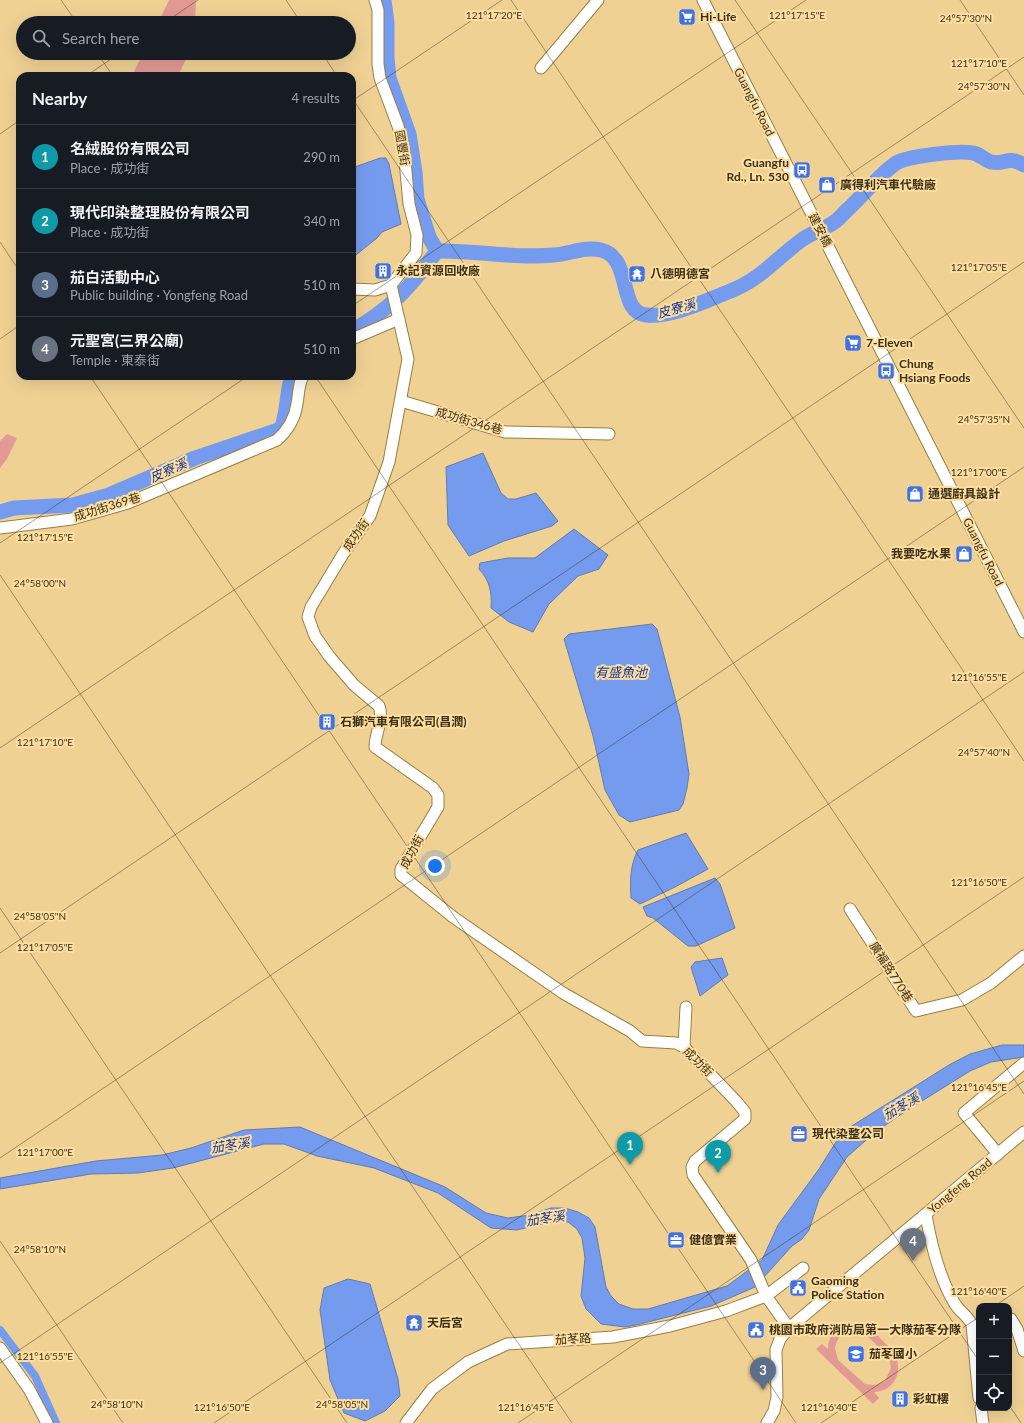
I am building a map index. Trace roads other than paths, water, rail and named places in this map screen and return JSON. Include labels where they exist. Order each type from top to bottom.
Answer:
[{"type":"street","name":"國豐街","points":[[375,0],[378,10],[378,64],[380,78],[398,126],[404,150],[409,204],[418,241],[416,253],[391,287]]},
{"type":"street","name":"Guangfu Road","points":[[703,0],[806,203]]},
{"type":"street","points":[[541,68],[593,1]]},
{"type":"street","name":"建安橋","points":[[806,203],[834,257]]},
{"type":"street","name":"Guangfu Road","points":[[834,257],[948,486],[1024,632]]},
{"type":"street","points":[[356,289],[375,290],[391,287]]},
{"type":"street","name":"成功街","points":[[391,287],[408,359],[389,462],[370,516],[343,554],[311,607],[308,617],[315,636],[329,656],[354,685],[380,706],[381,718],[375,740],[375,746],[433,788],[438,795],[438,807],[401,869],[401,875],[453,917],[563,993],[630,1031],[642,1041],[676,1043],[684,1047],[745,1112],[744,1119],[695,1160],[692,1167],[693,1174],[753,1264],[766,1296]]},
{"type":"street","points":[[356,337],[399,319]]},
{"type":"street","name":"成功街369巷","points":[[0,528],[72,519],[128,503],[277,440],[286,431],[297,406],[301,380]]},
{"type":"street","name":"成功街346巷","points":[[401,401],[505,432],[609,434]]},
{"type":"street","name":"廣福路770巷","points":[[850,909],[916,1011],[962,1000],[991,983],[1024,956]]},
{"type":"street","points":[[684,1047],[686,1007]]},
{"type":"street","points":[[998,1154],[964,1113],[1024,1063]]},
{"type":"street","name":"Yongfeng Road","points":[[767,1423],[774,1411],[777,1397],[776,1350],[780,1339],[790,1328],[1024,1132]]},
{"type":"street","points":[[926,1215],[934,1252],[945,1284],[955,1305],[975,1325],[978,1375]]},
{"type":"street","name":"茄苳路","points":[[406,1423],[432,1389],[468,1362],[507,1344],[613,1337],[670,1326],[726,1311],[766,1296],[803,1268]]},
{"type":"street","points":[[766,1296],[790,1328]]},
{"type":"street","points":[[1012,1321],[1017,1329],[1024,1351]]},
{"type":"street","points":[[0,1348],[29,1389],[47,1423]]},
{"type":"street","points":[[981,1411],[983,1423]]},
{"type":"water","points":[[380,158],[386,158],[389,164],[401,224],[382,232],[377,238],[356,255],[356,167]]},
{"type":"water","points":[[483,453],[501,493],[508,499],[516,499],[536,493],[558,521],[552,526],[504,541],[469,556],[448,525],[446,467]]},
{"type":"water","points":[[574,529],[608,555],[599,569],[578,576],[549,604],[533,632],[509,622],[491,608],[490,587],[483,573],[479,569],[480,563],[508,558],[535,558]]},
{"type":"water","name":"有盛魚池","points":[[652,624],[657,629],[680,717],[689,774],[683,804],[679,810],[630,822],[619,815],[605,790],[593,736],[564,639],[569,634]]},
{"type":"water","points":[[686,833],[708,869],[640,904],[631,898],[631,873],[633,861],[638,850]]},
{"type":"water","points":[[715,878],[720,884],[735,928],[696,946],[688,946],[653,918],[647,916],[643,907]]},
{"type":"water","points":[[722,958],[728,975],[700,996],[691,967],[695,962]]},
{"type":"water","name":"茄苳溪","points":[[1002,1045],[1024,1045],[1024,1057],[991,1062],[970,1071],[874,1133],[847,1157],[819,1199],[809,1230],[802,1239],[792,1246],[755,1287],[711,1306],[625,1327],[601,1324],[586,1309],[581,1296],[585,1258],[582,1238],[577,1229],[568,1222],[555,1221],[517,1230],[491,1228],[438,1193],[374,1168],[317,1156],[284,1144],[264,1144],[173,1168],[138,1173],[91,1174],[0,1189],[0,1178],[96,1161],[162,1155],[191,1148],[244,1130],[300,1127],[445,1187],[486,1213],[508,1218],[530,1215],[551,1208],[565,1208],[578,1212],[589,1218],[595,1227],[606,1287],[611,1296],[619,1304],[633,1309],[648,1309],[727,1286],[762,1260],[778,1225],[819,1169],[841,1134],[949,1065],[970,1054]]},
{"type":"water","points":[[348,1279],[370,1284],[398,1379],[400,1396],[385,1411],[365,1421],[344,1413],[330,1380],[320,1310],[324,1288]]},
{"type":"waterway","points":[[384,0],[387,23],[387,58],[389,78],[409,134],[415,172],[417,199],[429,237],[437,251]]},
{"type":"waterway","name":"皮寮溪","points":[[437,251],[539,256],[589,249],[601,250],[611,255],[617,263],[622,273],[631,305],[637,312],[646,315],[666,314],[698,304],[740,287],[750,281],[768,268],[793,246],[837,220],[878,178],[898,162],[924,156],[966,152],[975,154],[991,162],[996,163],[1010,160],[1024,165]]},
{"type":"waterway","name":"皮寮溪","points":[[356,328],[378,314],[399,296],[437,251]]},
{"type":"waterway","name":"皮寮溪","points":[[0,512],[14,508],[73,505],[109,495],[195,458],[281,429],[285,416],[291,380]]},
{"type":"waterway","points":[[0,1330],[35,1376],[56,1423]]},
{"type":"place","name":"Hi-Life","points":[[687,17]]},
{"type":"place","name":"Guangfu Rd., Ln. 530","points":[[802,170]]},
{"type":"place","name":"廣得利汽車代驗廠","points":[[827,185]]},
{"type":"place","name":"永記資源回收廠","points":[[383,271]]},
{"type":"place","name":"八德明德宮","points":[[637,274]]},
{"type":"place","name":"7-Eleven","points":[[853,343]]},
{"type":"place","name":"Chung Hsiang Foods","points":[[886,371]]},
{"type":"place","name":"通選廚具設計","points":[[915,494]]},
{"type":"place","name":"我要吃水果","points":[[964,554]]},
{"type":"place","name":"石獅汽車有限公司(昌潤)","points":[[327,722]]},
{"type":"place","name":"現代染整公司","points":[[799,1134]]},
{"type":"place","name":"名絨股份有限公司","points":[[630,1165]]},
{"type":"place","name":"現代印染整理股份有限公司","points":[[718,1173]]},
{"type":"place","name":"健億實業","points":[[676,1240]]},
{"type":"place","name":"元聖宮(三界公廟)","points":[[913,1261]]},
{"type":"place","name":"Gaoming Police Station","points":[[798,1288]]},
{"type":"place","name":"天后宮","points":[[414,1323]]},
{"type":"place","name":"桃園市政府消防局第一大隊茄苳分隊","points":[[756,1330]]},
{"type":"place","name":"茄苳國小","points":[[856,1354]]},
{"type":"place","name":"茄白活動中心","points":[[763,1390]]},
{"type":"place","name":"彩虹樓","points":[[900,1399]]}]
